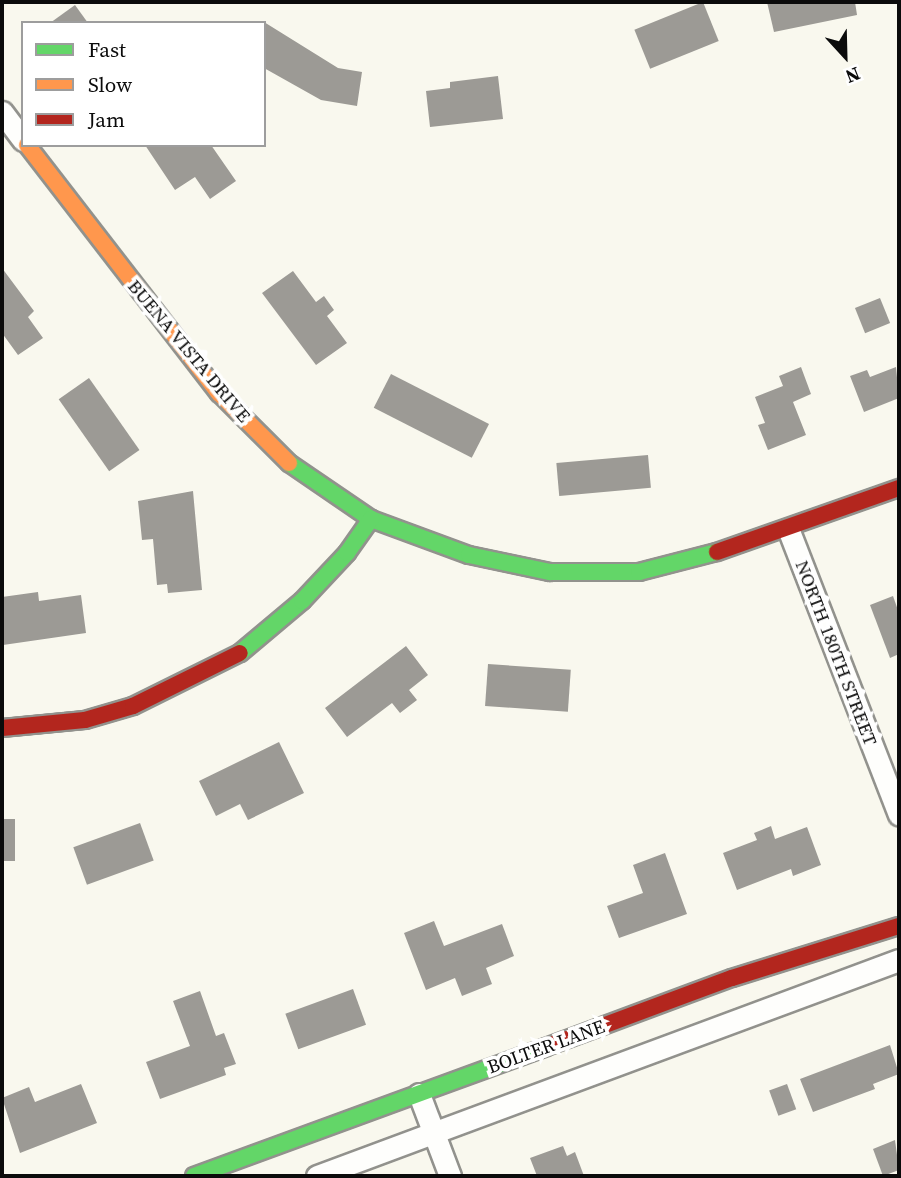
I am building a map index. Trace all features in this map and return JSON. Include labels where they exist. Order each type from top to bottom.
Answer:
[{"type":"street","points":[[2,112],[21,137]]},
{"type":"street","name":"BUENA VISTA DRIVE","points":[[29,147],[219,393],[287,461],[371,519],[468,555],[550,572],[639,572],[789,531],[899,488]]},
{"type":"street","points":[[2,728],[44,726],[121,710],[217,668],[246,650],[302,601],[347,554],[371,519]]},
{"type":"street","name":"NORTH 180TH STREET","points":[[789,531],[899,814]]},
{"type":"street","name":"BOLTER LANE","points":[[194,1176],[732,978],[890,925],[899,926]]},
{"type":"street","points":[[317,1176],[899,960]]},
{"type":"street","points":[[418,1094],[450,1176]]},
{"type":"building","points":[[703,2],[719,41],[650,69],[634,30]]},
{"type":"building","points":[[767,2],[855,2],[857,15],[774,32]]},
{"type":"building","points":[[75,5],[87,21],[53,21]]},
{"type":"building","points":[[266,23],[338,68],[362,72],[357,106],[321,100],[266,69]]},
{"type":"building","points":[[498,76],[503,119],[430,127],[426,91],[450,88],[450,82]]},
{"type":"building","points":[[146,147],[212,147],[236,181],[210,199],[195,177],[175,190]]},
{"type":"building","points":[[2,268],[34,311],[28,317],[43,338],[18,355],[2,333]]},
{"type":"building","points":[[293,271],[316,302],[324,296],[334,310],[327,316],[347,343],[316,365],[262,293]]},
{"type":"building","points":[[880,298],[890,323],[865,333],[855,308]]},
{"type":"building","points":[[801,367],[811,394],[793,402],[806,435],[768,450],[758,425],[765,423],[755,397],[783,386],[779,376]]},
{"type":"building","points":[[896,367],[899,398],[864,412],[850,376],[867,370],[870,377]]},
{"type":"building","points":[[391,374],[489,424],[472,458],[374,408]]},
{"type":"building","points":[[89,378],[139,450],[109,471],[59,399]]},
{"type":"building","points":[[648,455],[651,488],[559,496],[556,463]]},
{"type":"building","points":[[193,491],[202,590],[168,593],[167,584],[157,585],[153,539],[142,540],[138,501]]},
{"type":"building","points":[[38,592],[39,601],[81,595],[86,633],[3,645],[2,597]]},
{"type":"building","points":[[893,596],[899,613],[899,654],[890,658],[870,605]]},
{"type":"building","points":[[406,646],[428,675],[409,690],[417,700],[400,713],[392,703],[347,737],[325,708]]},
{"type":"building","points":[[488,664],[571,670],[568,712],[485,706]]},
{"type":"building","points":[[279,742],[304,793],[248,820],[240,804],[216,816],[199,781]]},
{"type":"building","points":[[2,819],[15,819],[15,861],[2,861]]},
{"type":"building","points":[[140,823],[154,861],[87,885],[73,847]]},
{"type":"building","points":[[771,826],[775,839],[807,827],[821,865],[793,876],[791,869],[737,890],[723,853],[757,840],[754,833]]},
{"type":"building","points":[[665,853],[687,914],[619,938],[607,906],[643,893],[633,865]]},
{"type":"building","points":[[434,921],[444,946],[502,924],[514,956],[486,968],[492,984],[462,996],[455,978],[426,990],[404,933]]},
{"type":"building","points":[[353,989],[366,1025],[298,1049],[285,1014]]},
{"type":"building","points":[[200,991],[216,1036],[224,1033],[236,1064],[224,1068],[226,1075],[160,1099],[146,1062],[190,1046],[173,1001]]},
{"type":"building","points":[[890,1045],[899,1074],[873,1084],[875,1089],[813,1112],[800,1079]]},
{"type":"building","points":[[81,1084],[97,1123],[20,1153],[2,1098],[29,1087],[35,1102]]},
{"type":"building","points":[[787,1084],[796,1109],[778,1116],[769,1090]]},
{"type":"building","points":[[895,1140],[899,1170],[883,1176],[873,1149]]},
{"type":"building","points":[[563,1146],[567,1156],[575,1152],[584,1176],[537,1176],[530,1158]]},
{"type":"traffic: fast","points":[[289,463],[371,519],[469,555],[550,572],[639,572],[717,552]]},
{"type":"traffic: fast","points":[[240,653],[302,601],[347,553],[371,519]]},
{"type":"traffic: fast","points":[[194,1176],[546,1047]]},
{"type":"traffic: slow","points":[[29,147],[219,393],[289,463]]},
{"type":"traffic: jam","points":[[717,552],[899,488]]},
{"type":"traffic: jam","points":[[2,728],[85,720],[133,706],[240,653]]},
{"type":"traffic: jam","points":[[546,1047],[732,978],[899,926]]}]
